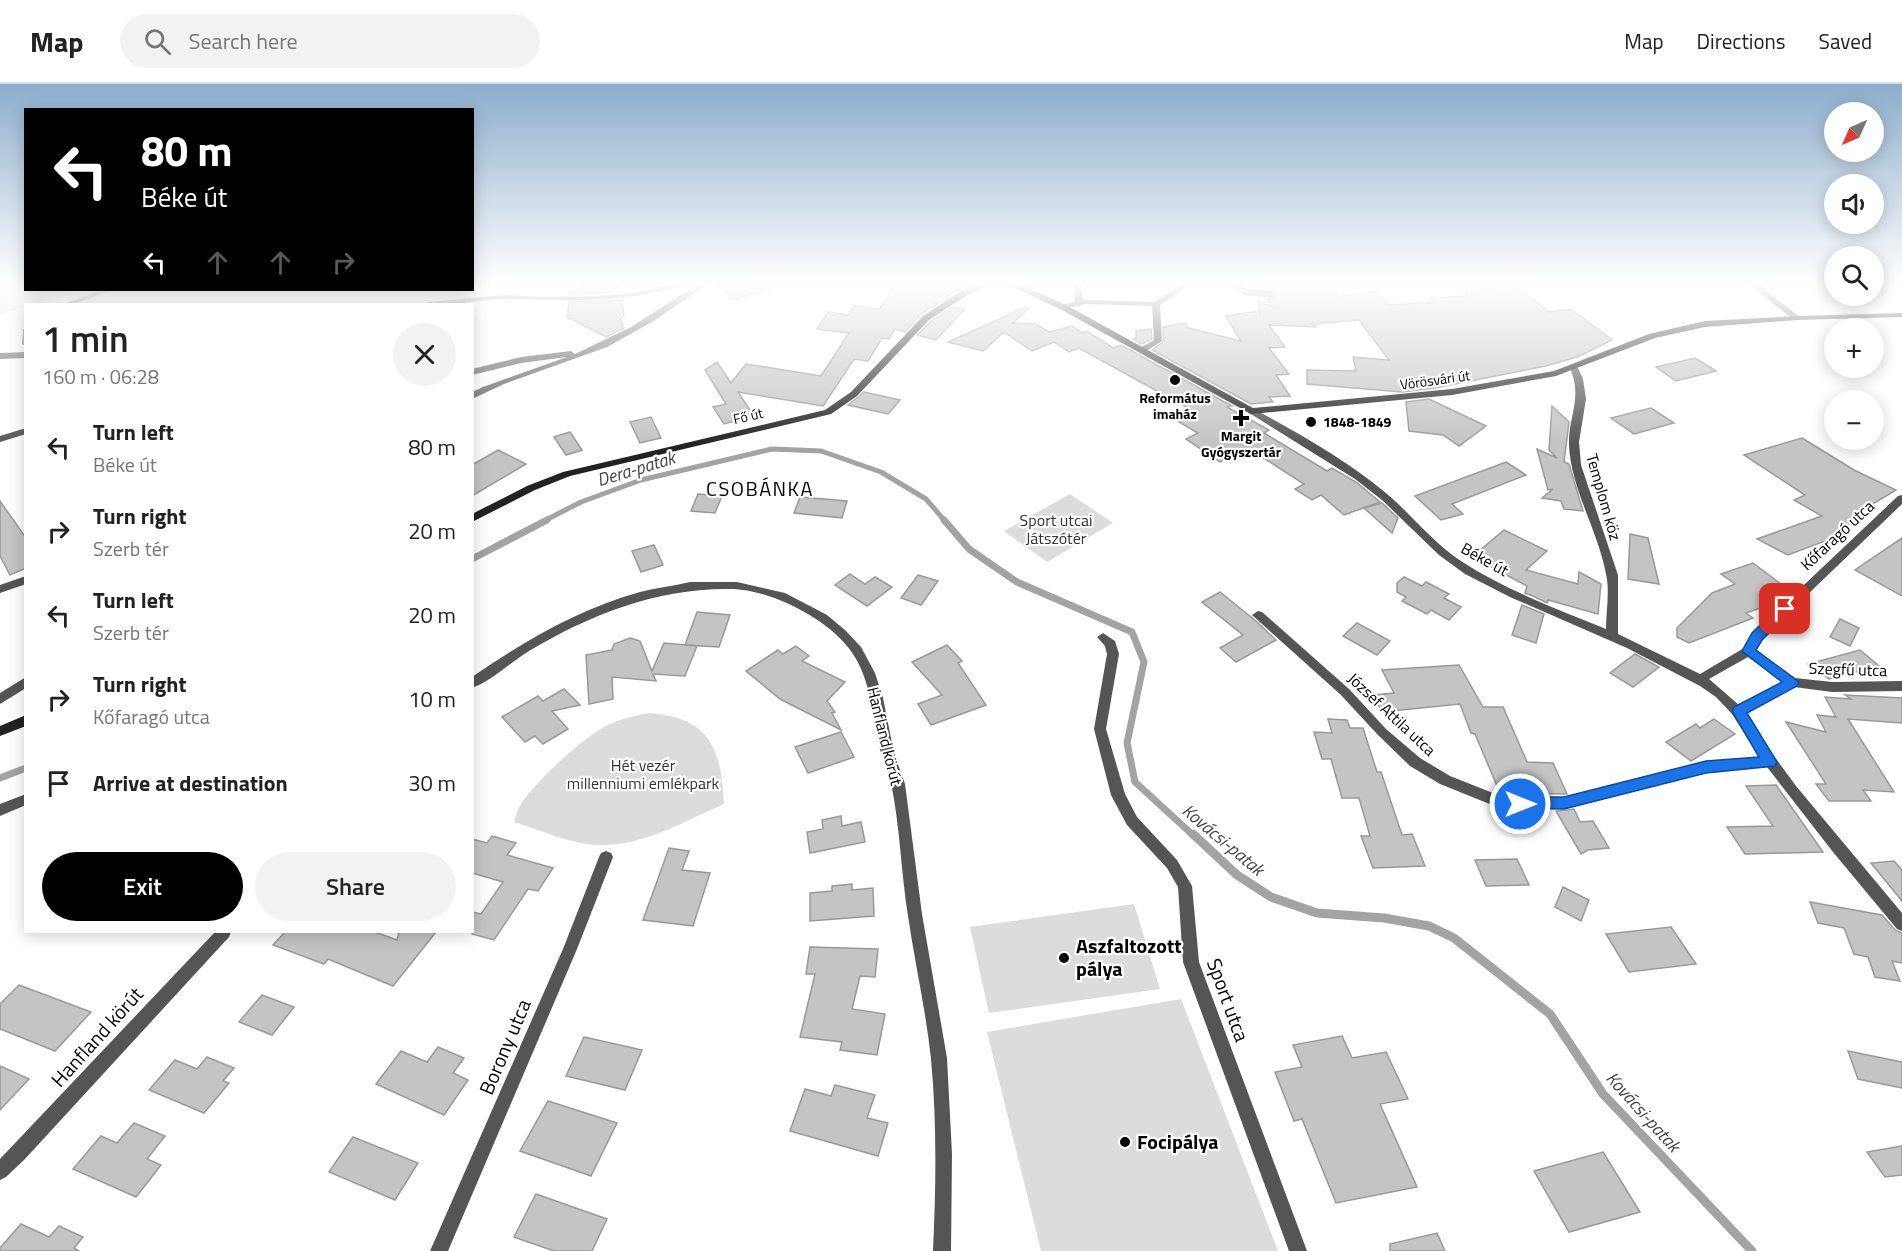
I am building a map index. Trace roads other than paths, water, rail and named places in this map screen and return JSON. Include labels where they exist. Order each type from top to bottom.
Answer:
[{"type":"main road","name":"Fő út","points":[[474,518],[531,488],[567,474],[828,412],[854,394],[909,336]]},
{"type":"main road","name":"Béke út","points":[[1118,336],[1251,411]]},
{"type":"main road","name":"Vörösvári út","points":[[1251,411],[1452,392],[1574,368],[1654,336]]},
{"type":"main road","points":[[0,731],[24,721]]},
{"type":"street","points":[[474,395],[514,377],[590,352],[620,336]]},
{"type":"street","points":[[1143,350],[1158,341],[1158,336]]},
{"type":"street","points":[[474,372],[521,360],[590,352]]},
{"type":"street","points":[[0,356],[24,355]]},
{"type":"street","name":"Templom köz","points":[[1574,368],[1579,379],[1581,399],[1574,442],[1576,465],[1612,576],[1612,635]]},
{"type":"street","name":"Béke út","points":[[1251,411],[1374,488],[1444,555],[1468,570],[1612,635],[1700,679],[1739,711],[1770,762],[1841,855],[1902,924]]},
{"type":"street","points":[[0,439],[24,432]]},
{"type":"street","name":"Kőfaragó utca","points":[[1748,651],[1757,636],[1902,498]]},
{"type":"street","points":[[1890,509],[1902,515]]},
{"type":"street","points":[[0,589],[24,581]]},
{"type":"street","name":"Hanfland körút","points":[[474,683],[532,642],[580,618],[626,601],[687,586],[716,584],[746,586],[779,594],[807,606],[832,625],[856,649],[870,676],[881,715],[887,750],[898,782],[914,911],[939,1058],[945,1185],[942,1251]]},
{"type":"street","name":"József Attila utca","points":[[1258,615],[1345,692],[1382,732],[1415,762],[1445,780],[1502,803],[1564,803],[1706,767],[1770,762]]},
{"type":"street","name":"Sport utca","points":[[1103,637],[1111,644],[1113,654],[1100,729],[1118,795],[1132,821],[1172,864],[1185,886],[1191,962],[1298,1251]]},
{"type":"street","points":[[1700,679],[1748,651],[1792,682],[1739,711]]},
{"type":"street","points":[[0,699],[24,682]]},
{"type":"street","name":"Szegfű utca","points":[[1792,682],[1832,687],[1902,686]]},
{"type":"street","points":[[0,810],[24,800]]},
{"type":"street","name":"Borony utca","points":[[439,1251],[544,1010],[606,857]]},
{"type":"street","name":"Hanfland körút","points":[[0,1171],[223,933]]},
{"type":"waterway","name":"Dera-patak","points":[[544,521],[581,502],[641,480],[772,449],[821,451],[881,472],[926,499],[945,521]]},
{"type":"waterway","name":"Dera-patak","points":[[474,558],[547,520]]},
{"type":"waterway","name":"Kovácsi-patak","points":[[944,520],[969,549],[1017,582],[1132,632],[1144,662],[1127,743],[1135,782],[1194,836]]},
{"type":"waterway","name":"Dera-patak","points":[[0,778],[24,769]]},
{"type":"waterway","name":"Kovácsi-patak","points":[[1193,834],[1237,875],[1271,897],[1317,913],[1384,918],[1429,926],[1454,938],[1550,1014],[1603,1094],[1752,1251]]},
{"type":"place","name":"Református imaház","points":[[1175,380]]},
{"type":"place","name":"Margit Gyógyszertár","points":[[1241,418]]},
{"type":"place","name":"1848-1849","points":[[1311,422]]},
{"type":"place","name":"Aszfaltozott pálya","points":[[1064,958]]},
{"type":"place","name":"Focipálya","points":[[1125,1142]]},
{"type":"district","name":"CSOBÁNKA","points":[[760,489]]},
{"type":"park label","name":"Sport utcai Játszótér","points":[[1056,529]]},
{"type":"park label","name":"Hét vezér millenniumi emlékpark","points":[[643,774]]}]
